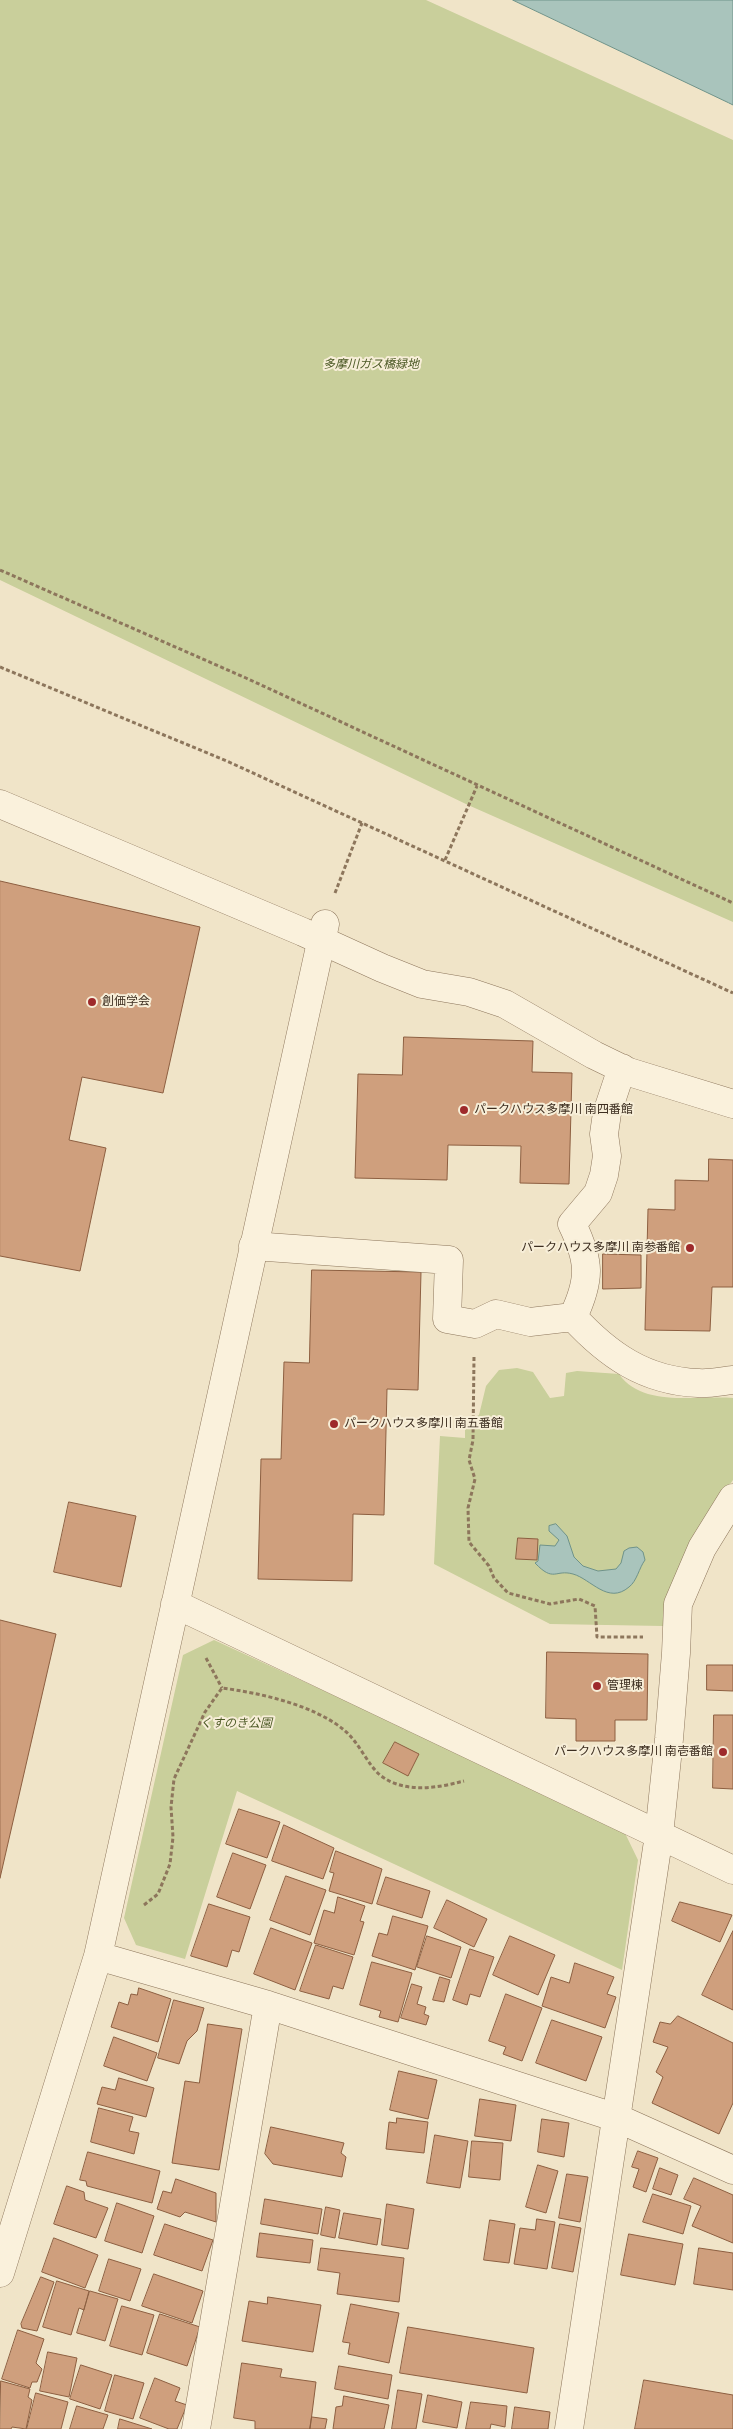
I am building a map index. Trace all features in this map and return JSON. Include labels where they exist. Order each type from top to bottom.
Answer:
[{"type":"street","points":[[0,804],[322,932],[382,968],[422,984],[468,992],[505,1004],[594,1055],[622,1068],[733,1104]]},
{"type":"street","points":[[0,2273],[98,1956],[322,932]]},
{"type":"street","points":[[573,1317],[586,1282],[587,1264],[581,1242],[572,1224],[598,1193],[604,1175],[607,1156],[604,1134],[606,1120],[622,1068]]},
{"type":"street","points":[[253,1246],[449,1260],[448,1319],[475,1324],[496,1314],[530,1322],[573,1317]]},
{"type":"street","points":[[573,1317],[593,1339],[632,1367],[656,1376],[699,1383],[733,1380]]},
{"type":"street","points":[[569,2429],[658,1835],[669,1739],[678,1604],[702,1548],[733,1498]]},
{"type":"street","points":[[175,1604],[733,1870]]},
{"type":"street","points":[[98,1956],[268,2005],[617,2118],[733,2170]]},
{"type":"street","points":[[196,2429],[268,2005]]},
{"type":"path","points":[[0,570],[246,678],[733,903]]},
{"type":"path","points":[[0,666],[229,762],[733,993]]},
{"type":"path","points":[[445,860],[477,786]]},
{"type":"path","points":[[340,878],[362,823]]},
{"type":"path","points":[[475,1324],[473,1440],[469,1460],[476,1479],[468,1508],[470,1542],[489,1566],[494,1578],[508,1593],[550,1604],[579,1599],[595,1606],[596,1637],[677,1637]]},
{"type":"path","points":[[204,1656],[222,1688]]},
{"type":"path","points":[[222,1688],[287,1701],[320,1716],[344,1730],[379,1774],[406,1787],[436,1788],[466,1781]]},
{"type":"path","points":[[140,1906],[145,1905],[158,1894],[165,1880],[170,1864],[173,1837],[171,1807],[174,1779],[204,1712],[222,1688]]},
{"type":"green space","name":"多摩川ガス橋緑地","points":[[0,0],[426,0],[733,140],[733,922],[468,805],[0,580]]},
{"type":"green space","points":[[517,1368],[533,1372],[550,1398],[564,1396],[566,1373],[577,1371],[619,1374],[629,1385],[642,1392],[656,1396],[671,1398],[733,1398],[733,1480],[716,1504],[675,1576],[666,1602],[663,1626],[550,1624],[434,1564],[440,1436],[465,1438],[465,1422],[479,1415],[486,1386],[499,1370]]},
{"type":"green space","name":"くすのき公園","points":[[214,1640],[623,1829],[638,1860],[622,1970],[237,1791],[185,1959],[136,1945],[124,1918],[183,1655]]},
{"type":"water","points":[[513,0],[733,0],[733,105],[729,103]]},
{"type":"water","points":[[556,1524],[567,1536],[574,1557],[583,1566],[598,1571],[616,1569],[621,1563],[624,1551],[637,1547],[643,1552],[645,1560],[632,1584],[621,1592],[607,1592],[573,1574],[551,1574],[541,1569],[535,1563],[538,1561],[540,1545],[555,1546],[559,1540],[549,1531],[549,1526]]},
{"type":"building","name":"創価学会","points":[[0,881],[200,927],[163,1093],[82,1077],[69,1140],[106,1148],[80,1271],[0,1256]]},
{"type":"building","name":"パークハウス多摩川 南四番館","points":[[404,1037],[533,1041],[532,1072],[572,1073],[569,1184],[520,1183],[521,1146],[448,1145],[447,1180],[355,1178],[358,1074],[402,1075]]},
{"type":"building","name":"パークハウス多摩川 南参番館","points":[[709,1159],[733,1160],[733,1287],[712,1287],[710,1331],[645,1330],[648,1209],[675,1210],[675,1180],[708,1181]]},
{"type":"building","points":[[603,1254],[641,1255],[641,1288],[603,1289]]},
{"type":"building","name":"パークハウス多摩川 南五番館","points":[[312,1270],[421,1272],[418,1390],[387,1389],[384,1515],[353,1514],[352,1581],[258,1579],[261,1459],[281,1459],[284,1362],[309,1363]]},
{"type":"building","points":[[69,1502],[136,1516],[121,1587],[54,1572]]},
{"type":"building","points":[[518,1538],[538,1539],[537,1560],[516,1559]]},
{"type":"building","points":[[0,1620],[56,1634],[0,1878]]},
{"type":"building","name":"管理棟","points":[[547,1652],[648,1654],[647,1720],[615,1720],[615,1741],[576,1741],[576,1719],[546,1718]]},
{"type":"building","points":[[707,1665],[733,1665],[733,1691],[707,1690]]},
{"type":"building","name":"パークハウス多摩川 南壱番館","points":[[714,1715],[733,1715],[733,1789],[713,1788]]},
{"type":"building","points":[[395,1742],[419,1754],[408,1776],[383,1763]]},
{"type":"building","points":[[239,1809],[280,1822],[267,1858],[226,1844]]},
{"type":"building","points":[[284,1825],[334,1848],[323,1879],[272,1861]]},
{"type":"building","points":[[336,1851],[382,1869],[372,1904],[329,1891],[334,1873],[330,1872]]},
{"type":"building","points":[[233,1853],[266,1865],[250,1909],[217,1897]]},
{"type":"building","points":[[286,1876],[326,1890],[310,1935],[270,1920]]},
{"type":"building","points":[[386,1877],[430,1891],[422,1918],[377,1904]]},
{"type":"building","points":[[338,1897],[365,1906],[360,1921],[364,1922],[354,1955],[314,1943],[324,1910],[334,1913]]},
{"type":"building","points":[[447,1900],[487,1919],[474,1947],[434,1928]]},
{"type":"building","points":[[680,1902],[732,1915],[720,1942],[672,1921]]},
{"type":"building","points":[[209,1904],[250,1917],[239,1952],[232,1950],[227,1967],[191,1956]]},
{"type":"building","points":[[393,1916],[428,1926],[415,1970],[372,1956],[379,1933],[387,1935]]},
{"type":"building","points":[[271,1928],[312,1943],[295,1990],[254,1974]]},
{"type":"building","points":[[733,1931],[733,2010],[702,1995]]},
{"type":"building","points":[[427,1936],[461,1947],[451,1978],[417,1967]]},
{"type":"building","points":[[510,1936],[555,1955],[538,1995],[493,1975]]},
{"type":"building","points":[[316,1945],[353,1957],[343,1989],[333,1986],[329,1999],[300,1991]]},
{"type":"building","points":[[470,1949],[494,1957],[480,1997],[470,1994],[467,2005],[453,2000]]},
{"type":"building","points":[[372,1962],[412,1973],[398,2022],[379,2017],[381,2011],[360,2005]]},
{"type":"building","points":[[575,1963],[614,1977],[607,1994],[616,1997],[605,2028],[542,2006],[551,1977],[569,1983]]},
{"type":"building","points":[[440,1977],[450,1980],[444,2002],[433,2000]]},
{"type":"building","points":[[412,1984],[422,1987],[417,2004],[426,2007],[424,2014],[429,2016],[426,2025],[401,2018]]},
{"type":"building","points":[[139,1988],[171,1999],[158,2042],[111,2027],[119,2002],[128,2005],[131,1994],[137,1995]]},
{"type":"building","points":[[506,1994],[542,2008],[522,2061],[503,2054],[506,2047],[489,2041]]},
{"type":"building","points":[[174,2000],[204,2008],[197,2031],[187,2041],[179,2064],[158,2058]]},
{"type":"building","points":[[678,2016],[733,2043],[733,2103],[719,2134],[652,2103],[663,2077],[656,2072],[668,2047],[653,2042],[660,2022],[670,2024]]},
{"type":"building","points":[[552,2020],[602,2037],[586,2081],[536,2063]]},
{"type":"building","points":[[208,2024],[242,2029],[219,2170],[172,2163],[185,2081],[199,2083]]},
{"type":"building","points":[[114,2037],[157,2053],[147,2081],[104,2066]]},
{"type":"building","points":[[399,2071],[437,2080],[428,2119],[390,2110]]},
{"type":"building","points":[[119,2078],[154,2088],[146,2117],[97,2104],[102,2087],[115,2090]]},
{"type":"building","points":[[480,2099],[516,2105],[511,2141],[475,2136]]},
{"type":"building","points":[[99,2108],[133,2117],[129,2131],[139,2133],[134,2154],[91,2142]]},
{"type":"building","points":[[397,2118],[428,2122],[424,2153],[386,2149],[389,2122],[396,2123]]},
{"type":"building","points":[[542,2119],[569,2123],[564,2157],[538,2152]]},
{"type":"building","points":[[271,2127],[344,2143],[341,2153],[346,2157],[342,2177],[273,2164],[265,2154]]},
{"type":"building","points":[[435,2135],[468,2141],[460,2188],[427,2183]]},
{"type":"building","points":[[472,2141],[503,2143],[500,2180],[469,2177]]},
{"type":"building","points":[[638,2151],[658,2158],[646,2192],[633,2187],[639,2169],[632,2167]]},
{"type":"building","points":[[88,2152],[160,2171],[152,2203],[87,2186],[86,2181],[80,2180]]},
{"type":"building","points":[[538,2165],[558,2171],[546,2213],[526,2207]]},
{"type":"building","points":[[660,2168],[678,2175],[671,2195],[653,2189]]},
{"type":"building","points":[[567,2174],[588,2177],[580,2222],[559,2218]]},
{"type":"building","points":[[694,2178],[733,2195],[733,2243],[692,2226],[701,2206],[684,2199]]},
{"type":"building","points":[[176,2179],[216,2193],[216,2222],[185,2212],[180,2217],[157,2209],[163,2191],[171,2193]]},
{"type":"building","points":[[67,2186],[84,2192],[85,2200],[108,2208],[96,2238],[54,2224]]},
{"type":"building","points":[[653,2194],[691,2206],[683,2234],[643,2222]]},
{"type":"building","points":[[265,2199],[322,2209],[318,2234],[261,2224]]},
{"type":"building","points":[[117,2203],[154,2216],[142,2253],[105,2241]]},
{"type":"building","points":[[387,2204],[414,2209],[408,2249],[382,2245]]},
{"type":"building","points":[[326,2207],[340,2210],[335,2238],[321,2235]]},
{"type":"building","points":[[344,2213],[381,2219],[377,2245],[339,2238]]},
{"type":"building","points":[[537,2219],[555,2222],[547,2269],[514,2264],[520,2228],[535,2230]]},
{"type":"building","points":[[490,2220],[515,2224],[509,2263],[484,2260]]},
{"type":"building","points":[[165,2224],[213,2240],[202,2271],[154,2255]]},
{"type":"building","points":[[560,2224],[581,2228],[573,2272],[552,2268]]},
{"type":"building","points":[[260,2233],[313,2240],[310,2263],[257,2257]]},
{"type":"building","points":[[629,2234],[683,2244],[675,2285],[621,2275]]},
{"type":"building","points":[[54,2238],[98,2255],[85,2288],[42,2272]]},
{"type":"building","points":[[321,2248],[404,2258],[399,2302],[337,2294],[340,2273],[318,2270]]},
{"type":"building","points":[[699,2248],[733,2253],[733,2290],[694,2284]]},
{"type":"building","points":[[109,2259],[141,2269],[130,2301],[99,2291]]},
{"type":"building","points":[[154,2274],[203,2291],[192,2323],[142,2306]]},
{"type":"building","points":[[41,2277],[54,2282],[37,2331],[22,2328],[21,2324]]},
{"type":"building","points":[[57,2281],[89,2291],[84,2310],[79,2308],[71,2335],[43,2327]]},
{"type":"building","points":[[90,2291],[118,2299],[105,2341],[77,2333]]},
{"type":"building","points":[[268,2297],[321,2305],[313,2352],[242,2341],[249,2301],[267,2304]]},
{"type":"building","points":[[351,2304],[399,2313],[389,2363],[348,2354],[350,2343],[343,2342]]},
{"type":"building","points":[[122,2306],[154,2315],[142,2355],[110,2346]]},
{"type":"building","points":[[160,2314],[200,2327],[187,2366],[147,2353]]},
{"type":"building","points":[[408,2327],[534,2348],[527,2393],[400,2373]]},
{"type":"building","points":[[18,2330],[44,2339],[36,2363],[42,2369],[37,2382],[32,2382],[30,2388],[2,2379]]},
{"type":"building","points":[[48,2352],[77,2358],[69,2397],[40,2391]]},
{"type":"building","points":[[242,2363],[282,2369],[280,2377],[316,2382],[310,2429],[255,2429],[255,2421],[234,2418]]},
{"type":"building","points":[[81,2365],[112,2375],[100,2409],[70,2399]]},
{"type":"building","points":[[339,2366],[392,2375],[388,2399],[335,2389]]},
{"type":"building","points":[[115,2375],[144,2383],[133,2419],[105,2411]]},
{"type":"building","points":[[155,2378],[180,2388],[175,2401],[187,2405],[177,2429],[169,2429],[140,2418]]},
{"type":"building","points":[[644,2380],[733,2395],[733,2429],[635,2429]]},
{"type":"building","points":[[1,2381],[30,2389],[28,2397],[32,2400],[26,2429],[12,2427],[11,2429],[0,2429]]},
{"type":"building","points":[[398,2390],[422,2394],[416,2429],[392,2429]]},
{"type":"building","points":[[36,2393],[68,2402],[61,2429],[27,2429]]},
{"type":"building","points":[[428,2395],[462,2402],[457,2428],[423,2422]]},
{"type":"building","points":[[344,2396],[389,2405],[384,2429],[333,2429],[336,2407],[342,2406]]},
{"type":"building","points":[[471,2402],[507,2406],[505,2427],[491,2424],[490,2429],[466,2429]]},
{"type":"building","points":[[77,2406],[108,2415],[103,2429],[70,2429]]},
{"type":"building","points":[[515,2407],[550,2412],[548,2429],[512,2429]]},
{"type":"building","points":[[312,2417],[327,2419],[325,2429],[310,2429]]},
{"type":"building","points":[[120,2419],[152,2429],[118,2429]]},
{"type":"place","name":"創価学会","points":[[92,1002]]},
{"type":"place","name":"パークハウス多摩川 南四番館","points":[[464,1110]]},
{"type":"place","name":"パークハウス多摩川 南参番館","points":[[690,1248]]},
{"type":"place","name":"パークハウス多摩川 南五番館","points":[[334,1424]]},
{"type":"place","name":"管理棟","points":[[597,1686]]},
{"type":"place","name":"パークハウス多摩川 南壱番館","points":[[723,1752]]}]
